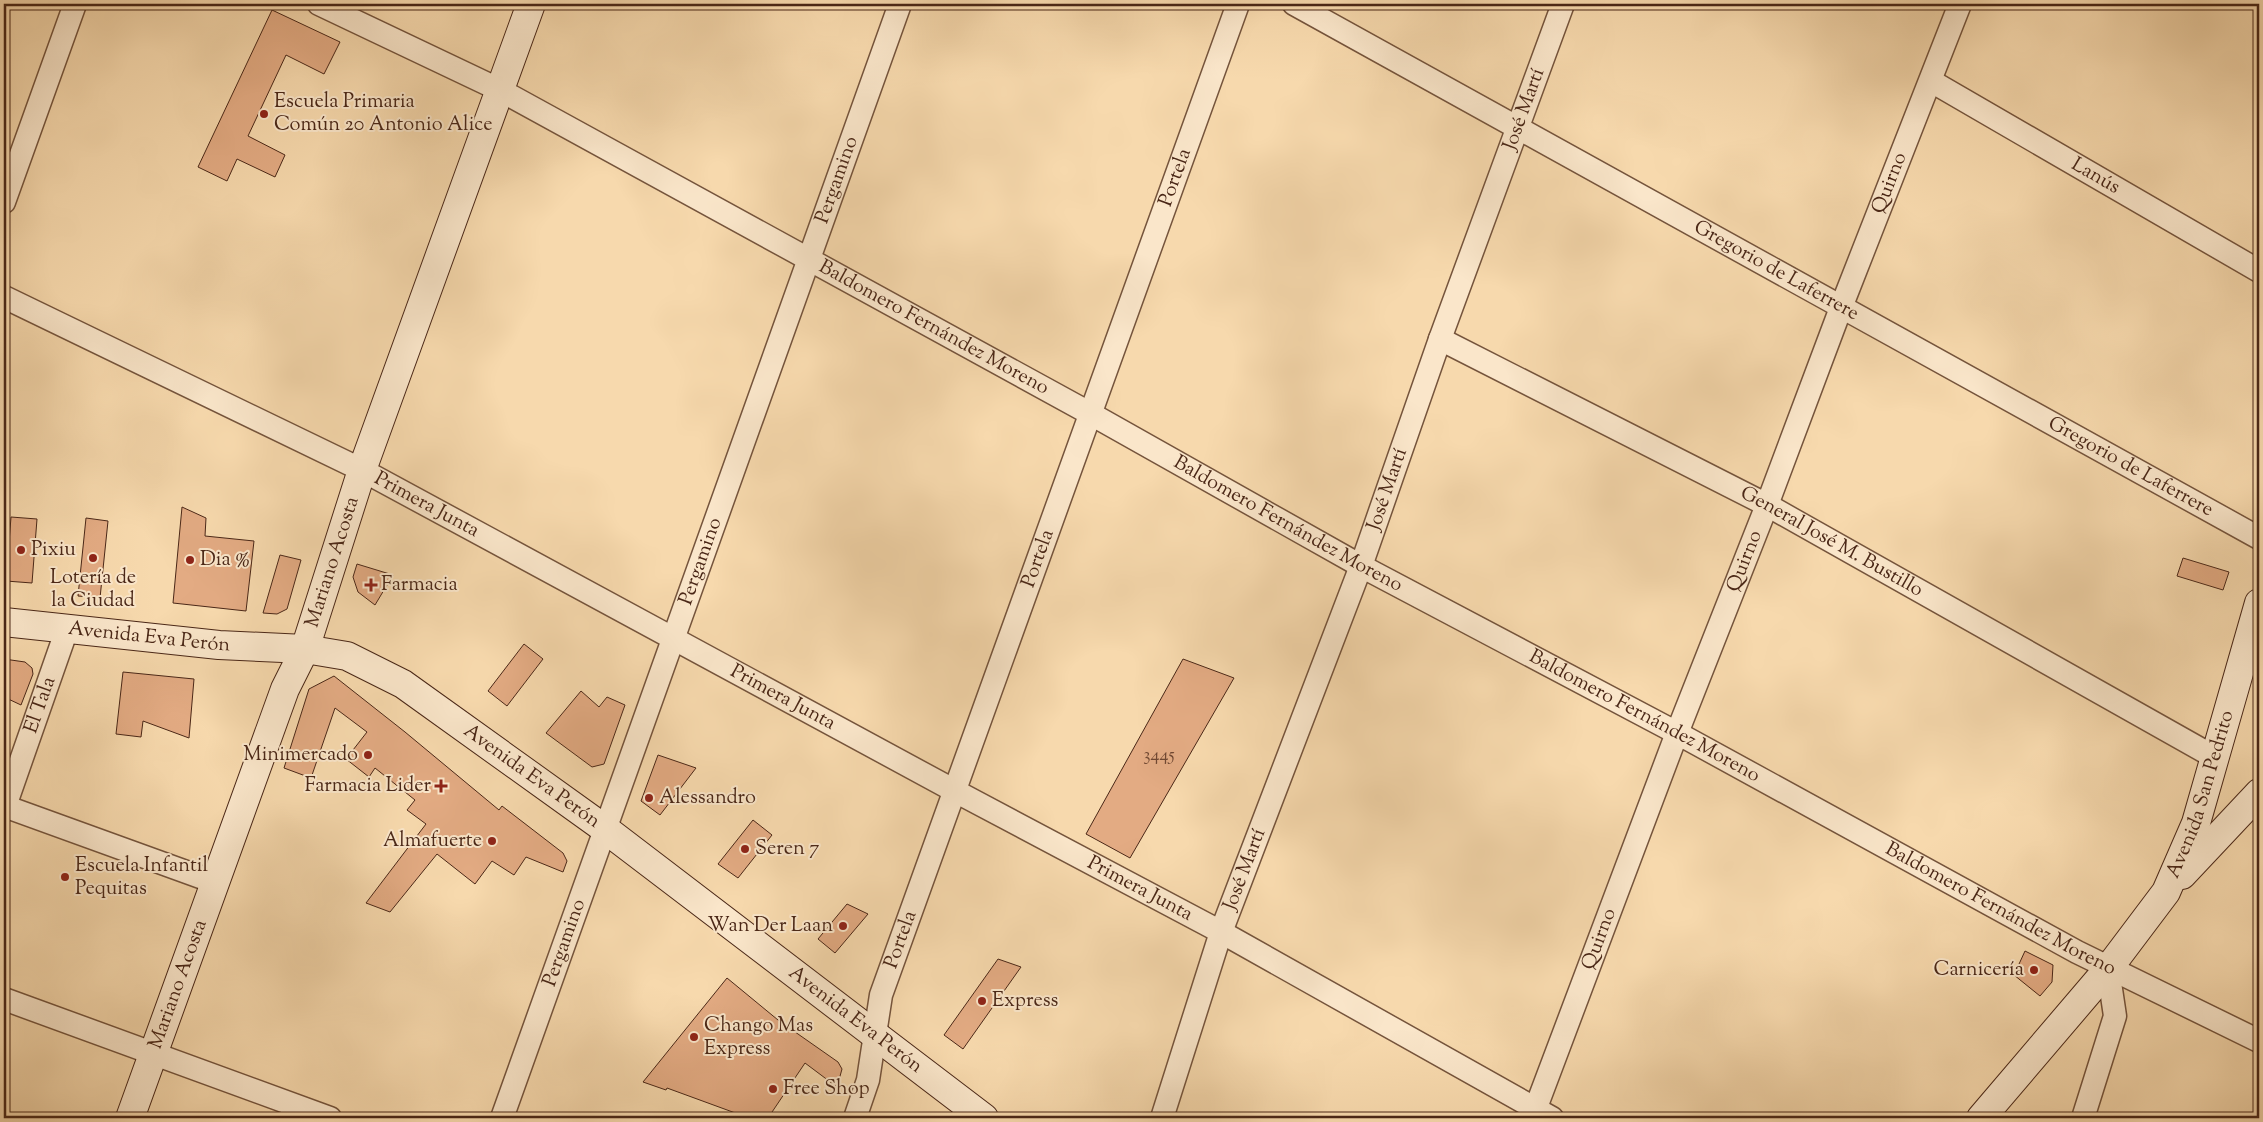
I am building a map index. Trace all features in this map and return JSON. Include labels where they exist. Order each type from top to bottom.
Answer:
[{"type":"main road","name":"Mariano Acosta","points":[[130,1118],[285,689],[305,649],[362,470],[531,4]]},
{"type":"main road","name":"Avenida San Pedrito","points":[[1982,1118],[2108,969],[2166,892],[2196,823],[2259,602]]},
{"type":"main road","name":"Avenida Eva Perón","points":[[4,622],[219,645],[305,649],[347,656],[403,684],[605,829],[984,1118]]},
{"type":"main road","points":[[2166,892],[2259,793]]},
{"type":"street","points":[[4,202],[75,4]]},
{"type":"street","name":"Baldomero Fernández Moreno","points":[[319,4],[500,90],[1091,414],[1361,566],[1677,733],[2108,969],[2259,1041]]},
{"type":"street","name":"Pergamino","points":[[502,1118],[900,4]]},
{"type":"street","name":"Portela","points":[[854,1118],[868,1080],[881,995],[1238,4]]},
{"type":"street","name":"Gregorio de Laferrere","points":[[1294,4],[1842,305],[2259,538]]},
{"type":"street","name":"José Martí","points":[[1162,1118],[1221,932],[1361,566],[1440,339],[1563,4]]},
{"type":"street","name":"Quirno","points":[[1540,1115],[1677,733],[1767,506],[1842,305],[1960,4]]},
{"type":"street","name":"Lanús","points":[[1931,81],[2259,271]]},
{"type":"street","name":"Primera Junta","points":[[4,297],[362,470],[955,791],[1221,932],[1540,1115]]},
{"type":"street","name":"General José M. Bustillo","points":[[1440,339],[1767,506],[2216,758]]},
{"type":"street","name":"El Tala","points":[[4,807],[67,629]]},
{"type":"street","points":[[4,807],[214,882]]},
{"type":"street","points":[[2083,1118],[2115,1016],[2108,969]]},
{"type":"street","points":[[4,999],[330,1118]]},
{"type":"building","name":"Escuela Primaria Común 20 Antonio Alice","points":[[272,10],[340,42],[324,74],[286,55],[248,136],[285,155],[275,177],[237,159],[227,181],[198,167]]},
{"type":"building","points":[[182,507],[206,518],[205,536],[254,541],[246,611],[173,603]]},
{"type":"building","name":"Pixiu","points":[[11,517],[37,519],[32,583],[6,581]]},
{"type":"building","name":"Lotería de la Ciudad","points":[[86,518],[108,521],[100,598],[78,596]]},
{"type":"building","points":[[280,555],[301,560],[287,609],[277,614],[263,613]]},
{"type":"building","points":[[2183,558],[2229,572],[2223,590],[2177,576]]},
{"type":"building","name":"Farmacia","points":[[357,564],[393,575],[375,605],[358,592],[353,577]]},
{"type":"building","points":[[524,644],[543,659],[507,706],[488,691]]},
{"type":"building","points":[[4,659],[25,662],[32,668],[33,674],[21,705],[4,697]]},
{"type":"building","points":[[1183,659],[1234,678],[1130,858],[1086,834]]},
{"type":"building","points":[[123,672],[194,679],[189,738],[143,721],[141,737],[116,734]]},
{"type":"building","points":[[334,676],[499,810],[502,806],[563,853],[567,861],[563,872],[526,857],[514,875],[492,861],[475,884],[437,854],[390,912],[366,903],[426,824],[407,810],[415,800],[375,768],[369,777],[346,759],[367,732],[335,708],[311,778],[284,768],[309,689]]},
{"type":"building","points":[[581,691],[599,707],[607,697],[625,705],[604,764],[592,767],[546,733]]},
{"type":"building","points":[[658,755],[696,768],[660,815],[641,801]]},
{"type":"building","name":"Seren 7","points":[[753,820],[772,835],[738,878],[718,864]]},
{"type":"building","name":"Wan Der Laan","points":[[847,904],[868,914],[835,953],[818,939]]},
{"type":"building","name":"Carnicería","points":[[2025,951],[2053,965],[2052,982],[2040,996],[2014,975]]},
{"type":"building","name":"Express","points":[[998,959],[1021,967],[963,1049],[944,1035]]},
{"type":"building","points":[[727,978],[778,1020],[838,1062],[842,1069],[837,1087],[805,1063],[768,1118],[749,1118],[667,1088],[666,1090],[643,1082]]},
{"type":"place","name":"Escuela Primaria Común 20 Antonio Alice","points":[[264,114]]},
{"type":"place","name":"Pixiu","points":[[21,550]]},
{"type":"place","name":"Lotería de la Ciudad","points":[[93,558]]},
{"type":"place","name":"Dia %","points":[[190,560]]},
{"type":"place","name":"Farmacia","points":[[371,585]]},
{"type":"place","name":"Minimercado","points":[[368,755]]},
{"type":"place","name":"Farmacia Lider","points":[[441,786]]},
{"type":"place","name":"Alessandro","points":[[649,798]]},
{"type":"place","name":"Almafuerte","points":[[492,841]]},
{"type":"place","name":"Seren 7","points":[[745,849]]},
{"type":"place","name":"Escuela Infantil Pequitas","points":[[65,877]]},
{"type":"place","name":"Wan Der Laan","points":[[843,926]]},
{"type":"place","name":"Carnicería","points":[[2034,970]]},
{"type":"place","name":"Express","points":[[982,1001]]},
{"type":"place","name":"Chango Mas Express","points":[[694,1037]]},
{"type":"place","name":"Free Shop","points":[[773,1089]]}]
